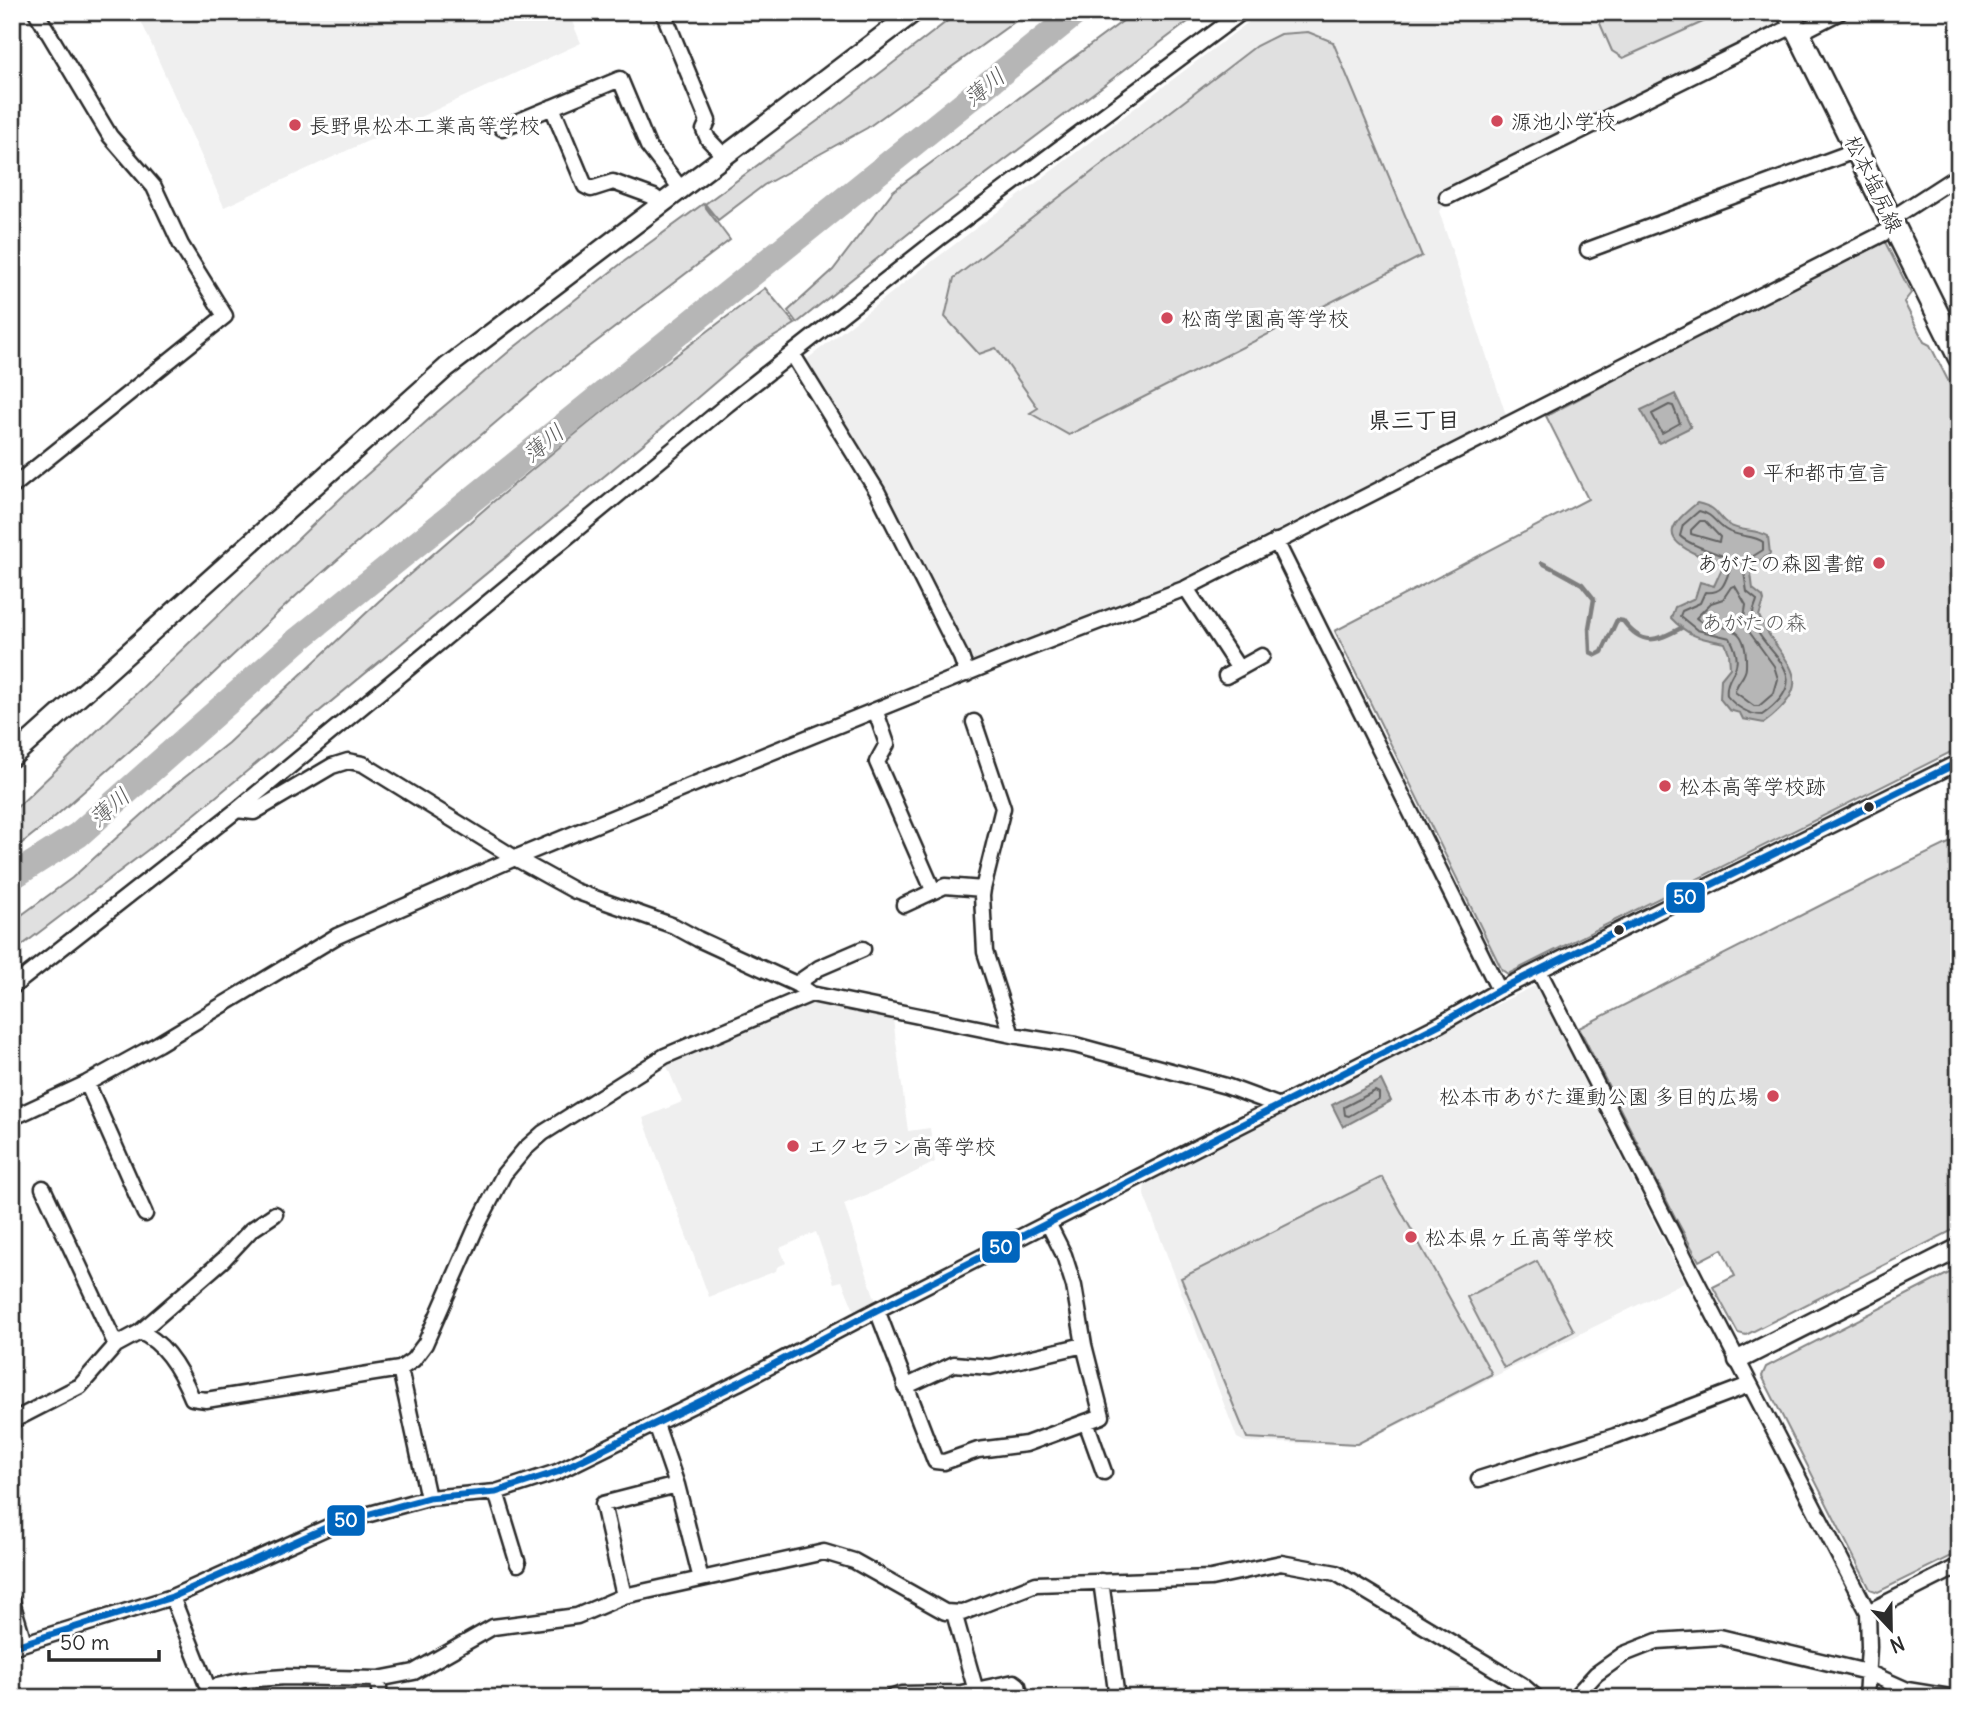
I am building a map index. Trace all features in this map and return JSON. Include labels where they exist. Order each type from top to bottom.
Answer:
[{"type":"main road","name":"松本塩尻線","points":[[1794,23],[1959,357]]},
{"type":"street","points":[[12,487],[225,316],[181,244],[154,187],[110,135],[36,12]]},
{"type":"street","points":[[663,12],[708,121],[704,130],[708,139],[724,156]]},
{"type":"street","points":[[12,757],[447,367],[914,12]]},
{"type":"street","points":[[12,987],[237,810],[722,409],[938,239],[1242,12]]},
{"type":"street","points":[[1447,197],[1794,23],[1840,12]]},
{"type":"street","points":[[502,128],[620,79],[648,146],[681,189]]},
{"type":"street","points":[[552,107],[585,186],[591,189],[613,182],[654,197],[662,203]]},
{"type":"street","points":[[1588,250],[1857,150]]},
{"type":"street","points":[[12,1118],[87,1083],[158,1044],[337,936],[515,858],[1186,588],[1534,412],[1893,223],[1959,175]]},
{"type":"street","points":[[793,355],[877,491],[961,657],[967,674]]},
{"type":"street","points":[[1276,541],[1499,990]]},
{"type":"street","points":[[1186,588],[1233,672],[1262,656]]},
{"type":"street","points":[[876,712],[887,744],[877,762],[933,890]]},
{"type":"street","points":[[974,722],[1003,808],[982,896],[985,952],[1012,1035]]},
{"type":"street","points":[[237,810],[254,812],[332,766],[348,761],[356,762],[379,772],[515,858],[575,891],[674,926],[796,984],[811,994],[1012,1035],[1075,1045],[1226,1086],[1280,1106]]},
{"type":"street","points":[[12,1602],[18,1644],[82,1627],[172,1597],[337,1523],[428,1498],[496,1492],[557,1472],[1280,1106],[1440,1024],[1499,990],[1959,762]]},
{"type":"street","points":[[904,905],[945,886],[983,889]]},
{"type":"street","points":[[796,984],[819,968],[863,949]]},
{"type":"street","points":[[1539,971],[1749,1385],[1868,1612],[1870,1627],[1866,1698]]},
{"type":"street","points":[[140,1332],[151,1337],[169,1355],[192,1398],[206,1400],[400,1369],[412,1360],[425,1344],[476,1228],[504,1174],[534,1141],[665,1056],[811,994]]},
{"type":"street","points":[[87,1083],[145,1214]]},
{"type":"street","points":[[43,1188],[116,1345]]},
{"type":"street","points":[[12,1421],[80,1386],[116,1345],[140,1332],[223,1260],[251,1230],[275,1214]]},
{"type":"street","points":[[877,1310],[931,1457],[939,1463],[978,1450],[1026,1444],[1102,1416],[1084,1345],[1071,1276],[1048,1223]]},
{"type":"street","points":[[1738,1360],[1959,1248]]},
{"type":"street","points":[[905,1387],[954,1364],[990,1367],[1084,1345]]},
{"type":"street","points":[[400,1369],[428,1498]]},
{"type":"street","points":[[1479,1479],[1615,1436],[1749,1385]]},
{"type":"street","points":[[1086,1422],[1104,1472]]},
{"type":"street","points":[[656,1424],[677,1485],[701,1579]]},
{"type":"street","points":[[624,1596],[603,1504],[677,1485]]},
{"type":"street","points":[[496,1492],[518,1564]]},
{"type":"street","points":[[172,1597],[208,1688],[244,1680],[285,1677],[378,1679],[414,1672],[492,1627],[578,1616],[624,1596],[824,1552],[854,1561],[954,1614],[1028,1585],[1211,1578],[1281,1563],[1336,1573],[1510,1678],[1537,1698]]},
{"type":"street","points":[[1868,1612],[1959,1566]]},
{"type":"street","points":[[1101,1581],[1117,1698]]},
{"type":"street","points":[[954,1614],[976,1691]]},
{"type":"street","points":[[1574,1698],[1596,1674],[1624,1654],[1657,1641],[1720,1637],[1867,1672],[1907,1690],[1956,1698]]},
{"type":"street","points":[[378,1679],[380,1698]]},
{"type":"street","points":[[890,1698],[901,1694],[976,1691],[1014,1682],[1018,1685],[1021,1698]]},
{"type":"shaded area","name":"長野県松本工業高等学校","points":[[137,12],[568,12],[581,43],[224,207]]},
{"type":"shaded area","name":"松商学園高等学校","points":[[1262,12],[1772,12],[1776,21],[1775,25],[1440,192],[1446,205],[1439,211],[1506,415],[1169,585],[971,666],[813,378],[806,360]]},
{"type":"shaded area","name":"松本県ヶ丘高等学校","points":[[1536,985],[1684,1282],[1357,1445],[1245,1442],[1237,1438],[1144,1195],[1145,1181]]},
{"type":"shaded area","name":"エクセラン高等学校","points":[[804,1002],[893,1019],[908,1131],[930,1128],[935,1162],[886,1187],[844,1204],[877,1305],[856,1315],[842,1281],[834,1283],[816,1232],[780,1248],[786,1263],[777,1267],[776,1271],[709,1297],[643,1118],[682,1102],[664,1059]]},
{"type":"green space","points":[[959,12],[1028,12],[867,128],[764,185],[718,220],[705,204],[835,108]]},
{"type":"green space","points":[[1135,12],[1201,12],[929,217],[797,323],[788,311],[833,270],[893,191]]},
{"type":"green space","points":[[1595,12],[1725,12],[1623,58],[1612,51]]},
{"type":"green space","points":[[1308,32],[1333,42],[1422,256],[1069,435],[1030,413],[1038,408],[996,348],[979,354],[945,317],[954,278],[1256,46],[1280,34]]},
{"type":"green space","points":[[703,204],[730,240],[542,383],[297,595],[147,736],[12,851],[12,812],[344,495],[512,349]]},
{"type":"green space","name":"あがたの森","points":[[1885,242],[1911,293],[1904,302],[1959,402],[1959,748],[1508,974],[1502,970],[1335,631],[1588,499],[1546,416]]},
{"type":"green space","points":[[765,288],[795,324],[754,349],[648,440],[195,814],[12,953],[12,922],[72,878],[174,786],[228,743],[379,601],[494,501],[618,399]]},
{"type":"green space","name":"松本市あがた運動公園 多目的広場","points":[[1959,838],[1959,1227],[1746,1335],[1738,1333],[1713,1287],[1735,1276],[1722,1249],[1699,1261],[1579,1028]]},
{"type":"green space","points":[[1382,1177],[1492,1374],[1357,1444],[1247,1438],[1181,1278]]},
{"type":"green space","points":[[1537,1261],[1574,1331],[1504,1368],[1467,1297]]},
{"type":"green space","points":[[1959,1268],[1959,1552],[1878,1592],[1870,1589],[1762,1376],[1766,1367]]},
{"type":"water","points":[[1675,394],[1691,427],[1659,443],[1641,410]]},
{"type":"water","points":[[1697,503],[1714,510],[1729,525],[1768,536],[1770,554],[1753,565],[1753,589],[1763,597],[1759,616],[1792,670],[1794,681],[1792,693],[1782,707],[1764,723],[1743,719],[1740,713],[1729,710],[1720,699],[1721,679],[1730,668],[1725,643],[1695,636],[1671,618],[1675,607],[1695,598],[1700,582],[1714,586],[1724,564],[1686,549],[1673,537],[1675,525]]},
{"type":"water","points":[[1381,1080],[1391,1101],[1343,1127],[1332,1105]]},
{"type":"waterway","name":"薄川","points":[[12,877],[78,835],[299,639],[1077,12]]},
{"type":"waterway","points":[[1542,563],[1552,568]]},
{"type":"waterway","points":[[1555,569],[1582,584],[1594,599],[1589,628],[1590,652],[1596,655],[1602,652],[1617,620],[1623,621],[1636,635],[1649,639],[1656,639],[1681,628]]},
{"type":"transit line","name":"50","points":[[12,1647],[172,1597],[337,1523],[428,1498],[496,1492],[557,1472],[738,1383],[1440,1024],[1499,990],[1959,762]]},
{"type":"place","name":"源池小学校","points":[[1497,121]]},
{"type":"place","name":"長野県松本工業高等学校","points":[[295,125]]},
{"type":"place","name":"松商学園高等学校","points":[[1167,318]]},
{"type":"place","name":"平和都市宣言","points":[[1749,472]]},
{"type":"place","name":"あがたの森図書館","points":[[1879,563]]},
{"type":"place","name":"松本高等学校跡","points":[[1665,786]]},
{"type":"place","name":"松本市あがた運動公園 多目的広場","points":[[1773,1096]]},
{"type":"place","name":"エクセラン高等学校","points":[[793,1146]]},
{"type":"place","name":"松本県ヶ丘高等学校","points":[[1411,1237]]},
{"type":"district","name":"県三丁目","points":[[1414,419]]}]
